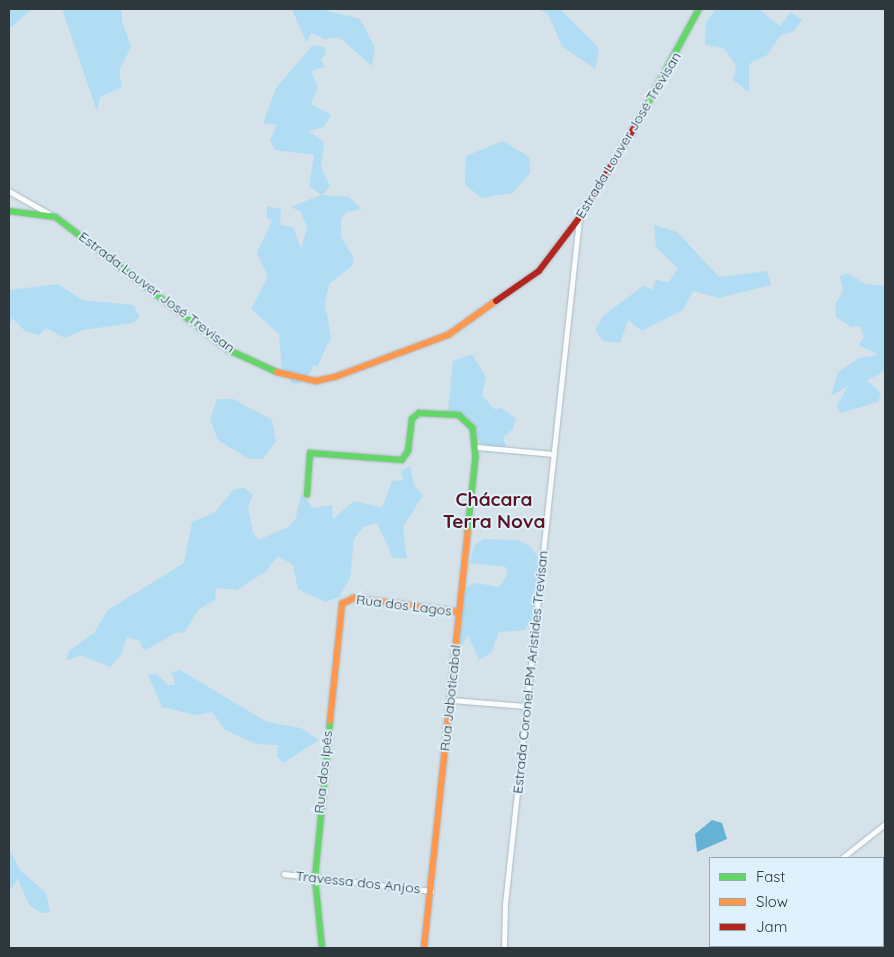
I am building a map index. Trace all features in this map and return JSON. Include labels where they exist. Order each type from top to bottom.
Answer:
[{"type":"street","name":"Estrada Louver José Trevisan","points":[[9,211],[48,213],[79,232],[229,350],[287,376],[316,381],[405,355],[448,335],[526,284],[580,217],[674,61],[699,9]]},
{"type":"street","points":[[9,191],[48,213]]},
{"type":"street","name":"Estrada Coronel PM Aristides Trevisan","points":[[504,948],[504,904],[580,217]]},
{"type":"street","points":[[307,495],[312,452],[402,460],[416,414],[466,417],[477,447],[554,454]]},
{"type":"street","name":"Rua Jaboticabal","points":[[424,948],[477,447]]},
{"type":"street","name":"Rua dos Lagos","points":[[349,599],[459,612]]},
{"type":"street","name":"Rua dos Ipês","points":[[322,948],[315,878],[340,613],[349,599]]},
{"type":"street","points":[[451,700],[526,706]]},
{"type":"street","points":[[843,857],[885,824]]},
{"type":"street","name":"Travessa dos Anjos","points":[[284,874],[431,891]]},
{"type":"shaded area","points":[[9,9],[32,9],[9,29]]},
{"type":"shaded area","points":[[62,9],[122,9],[122,21],[131,47],[119,71],[122,87],[100,97],[97,111]]},
{"type":"shaded area","points":[[292,9],[320,9],[360,19],[375,47],[372,66],[339,37],[324,39],[312,33],[306,42]]},
{"type":"shaded area","points":[[538,9],[560,9],[595,44],[599,50],[595,69],[562,46],[548,14]]},
{"type":"shaded area","points":[[716,9],[759,9],[780,26],[791,12],[802,20],[793,32],[781,35],[767,55],[749,64],[749,92],[733,80],[736,66],[724,48],[705,45],[706,22]]},
{"type":"shaded area","points":[[313,45],[324,47],[326,54],[321,59],[325,67],[311,71],[318,87],[311,104],[331,115],[324,127],[308,131],[324,142],[321,167],[330,186],[322,195],[349,197],[362,209],[347,212],[341,219],[341,237],[354,258],[352,266],[329,284],[325,304],[331,337],[317,367],[314,364],[307,379],[294,385],[282,370],[279,334],[251,309],[268,277],[257,253],[272,221],[267,218],[267,206],[281,209],[280,225],[293,227],[301,249],[307,228],[301,212],[291,207],[321,195],[309,186],[314,155],[275,150],[270,140],[277,125],[263,123],[276,88]]},
{"type":"shaded area","points":[[503,141],[529,157],[530,173],[513,193],[481,198],[465,184],[466,156]]},
{"type":"shaded area","points":[[654,225],[677,232],[719,277],[767,271],[771,285],[719,298],[693,291],[683,310],[642,331],[628,320],[620,343],[603,341],[595,330],[603,316],[644,285],[652,290],[656,280],[669,282],[678,268],[656,247]]},
{"type":"shaded area","points":[[848,273],[865,284],[885,286],[885,370],[867,381],[881,393],[878,402],[840,413],[837,406],[848,386],[831,396],[838,372],[859,358],[879,355],[859,345],[864,336],[860,326],[851,327],[836,317],[835,305],[843,291],[840,276]]},
{"type":"shaded area","points":[[58,284],[82,300],[133,305],[140,317],[133,323],[83,330],[65,338],[46,328],[39,335],[25,331],[12,318],[9,326],[9,290]]},
{"type":"shaded area","points":[[472,354],[486,377],[482,395],[494,409],[501,408],[516,418],[513,429],[503,437],[507,450],[486,453],[470,424],[448,412],[453,361]]},
{"type":"shaded area","points":[[217,399],[233,399],[272,420],[276,441],[263,459],[249,459],[218,440],[210,419]]},
{"type":"shaded area","points":[[410,466],[414,485],[423,495],[403,527],[407,558],[393,558],[377,523],[363,527],[354,539],[350,578],[339,597],[325,602],[298,589],[293,565],[278,556],[265,572],[237,590],[216,588],[215,600],[199,609],[184,633],[177,632],[144,651],[140,641],[127,637],[121,655],[110,667],[81,655],[66,661],[69,651],[94,633],[108,610],[184,563],[192,522],[214,513],[234,489],[244,488],[253,495],[248,506],[253,533],[259,540],[288,527],[296,518],[301,493],[313,508],[332,505],[333,519],[354,501],[382,508],[392,481],[403,480],[401,471]]},
{"type":"shaded area","points":[[483,539],[518,540],[531,547],[539,559],[541,581],[537,612],[525,630],[499,632],[491,653],[479,660],[468,635],[456,656],[463,588],[476,583],[499,587],[507,575],[506,567],[470,563],[474,546]]},
{"type":"shaded area","points":[[180,670],[267,722],[301,728],[319,740],[283,763],[277,756],[278,745],[256,744],[225,730],[212,712],[196,715],[162,707],[148,675],[157,674],[168,685],[175,685],[172,672]]},
{"type":"shaded area","points":[[712,820],[722,823],[727,839],[697,852],[695,834]]},
{"type":"shaded area","points":[[9,850],[21,871],[46,893],[50,912],[41,913],[29,905],[18,879],[9,892]]},
{"type":"traffic: fast","points":[[636,125],[699,9]]},
{"type":"traffic: fast","points":[[9,211],[56,217],[229,350],[277,372]]},
{"type":"traffic: fast","points":[[307,495],[310,453],[402,460],[408,451],[412,419],[419,413],[459,415],[473,428],[476,457],[468,532]]},
{"type":"traffic: fast","points":[[322,948],[315,878],[330,721]]},
{"type":"traffic: slow","points":[[277,372],[316,381],[335,377],[448,335],[496,301]]},
{"type":"traffic: slow","points":[[424,948],[468,532]]},
{"type":"traffic: slow","points":[[330,721],[342,604],[354,598],[459,612]]},
{"type":"traffic: jam","points":[[496,301],[539,271],[580,217],[636,125]]},
{"type":"district","name":"Chácara Terra Nova","points":[[494,511]]}]
